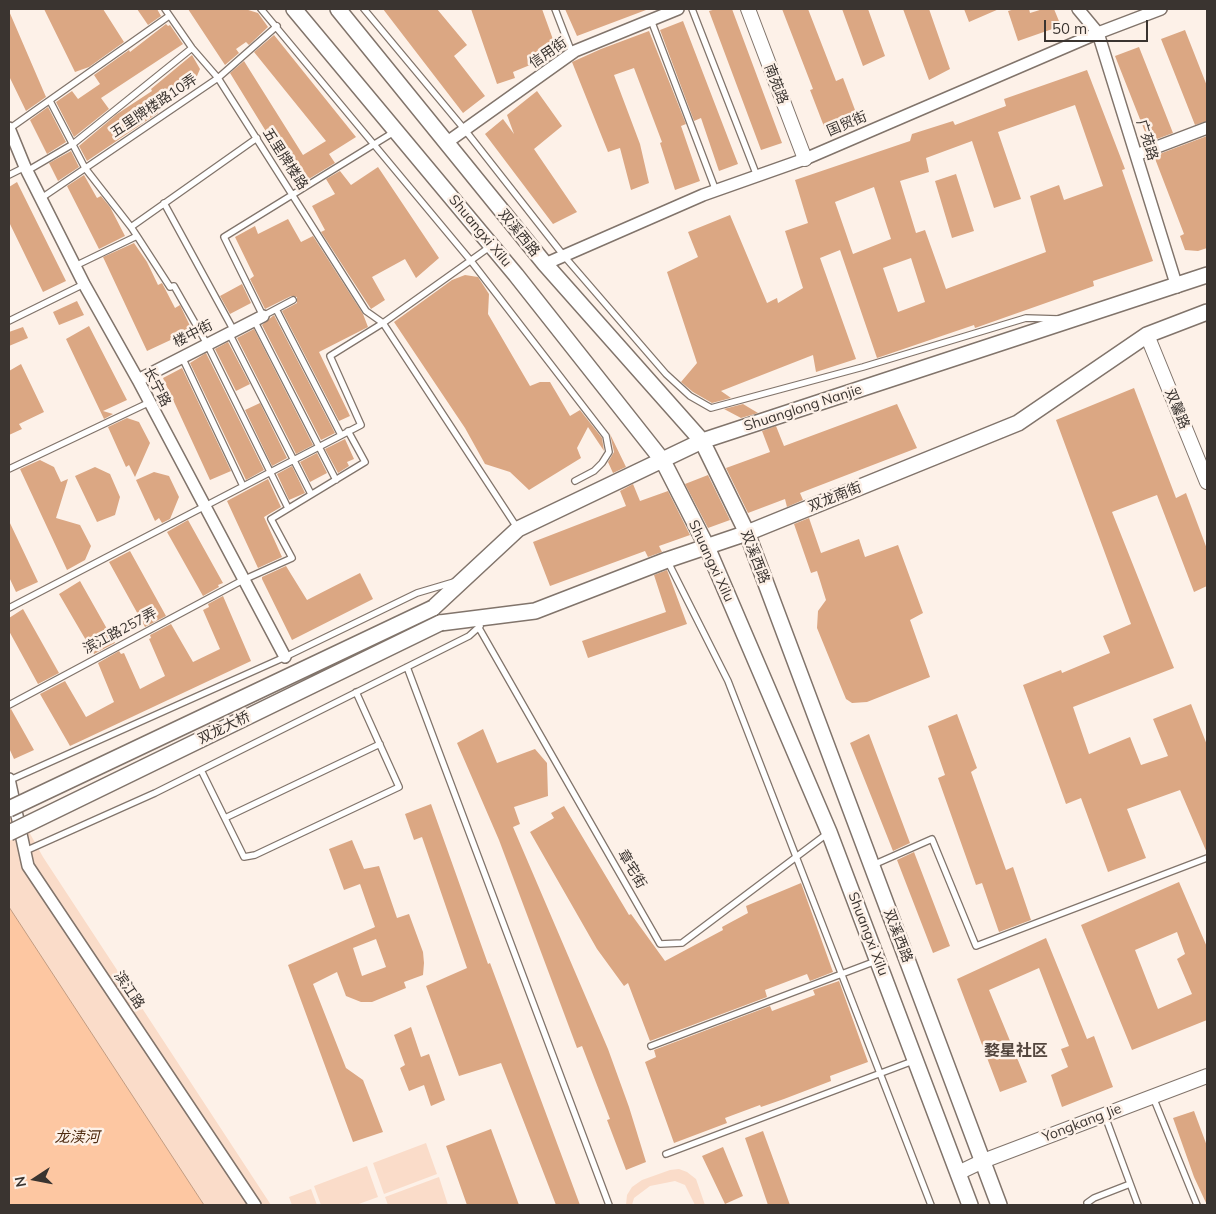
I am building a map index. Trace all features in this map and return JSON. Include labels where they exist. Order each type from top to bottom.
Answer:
[{"type":"main road","name":"Shuangxi Xilu","points":[[294,9],[492,245],[662,461],[707,547],[829,832],[970,1205]]},
{"type":"main road","name":"双溪西路","points":[[338,9],[545,264],[702,441],[747,533],[999,1205]]},
{"type":"main road","name":"Shuanglong Nanjie","points":[[433,608],[518,529],[702,441],[1075,320],[1207,275]]},
{"type":"main road","name":"双龙南街","points":[[440,623],[535,611],[667,560],[747,533],[1018,422],[1147,336],[1207,312]]},
{"type":"main road","name":"双龙大桥","points":[[9,809],[433,608]]},
{"type":"main road","name":"双龙大桥","points":[[9,833],[440,623]]},
{"type":"street","name":"信用街","points":[[446,143],[572,53],[678,9]]},
{"type":"street","name":"南苑路","points":[[748,9],[805,159]]},
{"type":"street","name":"广苑路","points":[[1078,9],[1098,33],[1177,286]]},
{"type":"street","name":"国贸街","points":[[545,264],[716,191],[805,159],[1098,33],[1161,9]]},
{"type":"street","points":[[1136,155],[1207,128]]},
{"type":"street","name":"长宁路","points":[[9,129],[40,198],[84,284],[138,380],[285,657]]},
{"type":"street","name":"楼中街","points":[[138,380],[259,318]]},
{"type":"street","name":"双馨路","points":[[1147,336],[1207,482]]},
{"type":"street","name":"滨江路","points":[[9,779],[23,852],[28,866],[255,1205]]},
{"type":"street","name":"Yongkang Jie","points":[[958,1173],[983,1161],[1207,1076]]},
{"type":"lane","name":"五里牌楼路","points":[[165,9],[192,48],[218,78],[366,311],[383,323],[518,529]]},
{"type":"lane","points":[[261,9],[470,261],[606,436],[609,452],[602,463],[594,471],[575,481]]},
{"type":"lane","points":[[364,9],[465,130],[564,256],[666,374],[690,396],[711,408],[863,367],[1026,318],[1075,320]]},
{"type":"lane","points":[[555,9],[572,53]]},
{"type":"lane","points":[[692,9],[757,176]]},
{"type":"lane","points":[[9,129],[169,16]]},
{"type":"lane","points":[[651,20],[716,191]]},
{"type":"lane","name":"五里牌楼路10弄","points":[[40,198],[218,78],[276,26]]},
{"type":"lane","points":[[9,175],[26,169],[73,144],[192,48]]},
{"type":"lane","points":[[50,101],[85,168],[131,227],[170,287],[174,286],[207,344],[288,508],[365,462],[348,431]]},
{"type":"lane","points":[[336,480],[318,447],[224,238],[396,131]]},
{"type":"lane","points":[[131,227],[257,138]]},
{"type":"lane","points":[[164,203],[312,494]]},
{"type":"lane","points":[[75,266],[137,236]]},
{"type":"lane","points":[[9,608],[360,425],[330,356],[383,323],[492,245]]},
{"type":"lane","points":[[9,321],[84,284]]},
{"type":"lane","points":[[259,318],[294,300]]},
{"type":"lane","points":[[276,309],[341,435]]},
{"type":"lane","points":[[182,357],[243,486]]},
{"type":"lane","points":[[9,468],[148,402]]},
{"type":"lane","name":"滨江路257弄","points":[[9,705],[244,580],[292,558],[271,519],[288,508]]},
{"type":"lane","points":[[667,560],[728,681],[931,1205]]},
{"type":"lane","points":[[9,779],[285,657],[417,593],[465,579]]},
{"type":"lane","points":[[23,852],[200,770],[469,636],[493,615]]},
{"type":"lane","name":"章宅街","points":[[478,628],[660,944],[682,944],[829,832]]},
{"type":"lane","points":[[406,667],[609,1205]]},
{"type":"lane","points":[[200,770],[244,857],[255,855],[399,787],[356,692]]},
{"type":"lane","points":[[225,818],[380,744]]},
{"type":"lane","points":[[872,866],[932,839],[976,946],[1207,858]]},
{"type":"lane","points":[[651,1046],[878,960]]},
{"type":"lane","points":[[666,1154],[916,1060]]},
{"type":"lane","points":[[1153,1097],[1197,1205]]},
{"type":"lane","points":[[1105,1115],[1138,1205]]},
{"type":"lane","points":[[1088,1205],[1087,1203],[1094,1198],[1130,1184]]},
{"type":"shaded area","points":[[9,796],[43,857],[271,1205],[204,1205],[9,907]]},
{"type":"shaded area","points":[[426,1143],[437,1174],[384,1194],[373,1163]]},
{"type":"shaded area","points":[[367,1166],[378,1197],[356,1205],[321,1205],[314,1186]]},
{"type":"shaded area","points":[[679,1169],[696,1179],[705,1205],[695,1205],[685,1185],[675,1181],[650,1186],[634,1198],[632,1205],[626,1205],[627,1195],[632,1187],[642,1180],[670,1170]]},
{"type":"shaded area","points":[[439,1177],[448,1205],[388,1205],[385,1197]]},
{"type":"shaded area","points":[[311,1189],[317,1205],[292,1205],[289,1197]]},
{"type":"water","name":"龙渎河","points":[[9,907],[204,1205],[9,1205]]},
{"type":"building","points":[[44,9],[103,9],[124,42],[89,67],[75,72]]},
{"type":"building","points":[[137,9],[157,9],[161,16],[148,25]]},
{"type":"building","points":[[188,9],[245,9],[258,13],[268,27],[249,45],[246,42],[236,49],[239,53],[225,65]]},
{"type":"building","points":[[383,9],[437,9],[467,45],[454,56],[485,96],[463,113]]},
{"type":"building","points":[[471,9],[542,9],[555,45],[544,49],[547,58],[513,72],[515,78],[497,84]]},
{"type":"building","points":[[565,9],[646,9],[646,10],[577,36]]},
{"type":"building","points":[[732,9],[782,143],[761,150],[709,11]]},
{"type":"building","points":[[782,9],[808,9],[836,81],[843,78],[858,118],[825,129],[810,90],[813,89]]},
{"type":"building","points":[[842,9],[868,9],[885,56],[863,66]]},
{"type":"building","points":[[903,9],[929,9],[950,69],[929,80]]},
{"type":"building","points":[[964,9],[999,9],[969,22]]},
{"type":"building","points":[[1029,9],[1030,13],[1043,9],[1054,9],[1061,26],[1018,41],[1008,11]]},
{"type":"building","points":[[9,11],[46,97],[26,111],[9,76]]},
{"type":"building","points":[[683,21],[738,164],[719,171],[701,118],[694,121],[660,30]]},
{"type":"building","points":[[166,24],[170,25],[183,44],[101,98],[109,109],[74,137],[56,102],[72,91],[78,99],[100,84],[94,75],[129,50],[130,52]]},
{"type":"building","points":[[1185,30],[1207,86],[1207,121],[1195,125],[1161,39]]},
{"type":"building","points":[[649,31],[686,124],[681,126],[700,181],[675,190],[660,143],[662,142],[634,68],[614,75],[640,144],[649,183],[631,190],[620,148],[608,152],[572,62]]},
{"type":"building","points":[[274,35],[356,137],[329,154],[335,163],[299,185],[230,73],[244,61],[303,155],[326,141],[254,52]]},
{"type":"building","points":[[1139,47],[1173,133],[1149,142],[1115,56]]},
{"type":"building","points":[[192,55],[200,69],[197,76],[172,90],[177,96],[156,111],[158,113],[87,161],[79,146],[117,114],[152,91],[151,89]]},
{"type":"building","points":[[1087,70],[1125,169],[1122,170],[1153,261],[1093,281],[1094,286],[975,328],[974,325],[877,358],[840,250],[820,258],[856,359],[816,372],[813,355],[721,391],[731,398],[712,403],[693,392],[681,382],[697,363],[667,272],[698,257],[688,232],[730,215],[767,303],[777,298],[778,303],[803,288],[785,231],[808,223],[795,180],[910,141],[912,134],[953,121],[955,125],[1006,106],[1004,99]],"holes":[[[1075,105],[1103,186],[1064,200],[1059,185],[1030,196],[1046,252],[946,289],[925,230],[916,233],[900,181],[929,172],[926,158],[972,141],[994,208],[1021,199],[998,132]],[[874,187],[891,239],[853,254],[835,202]],[[911,258],[925,302],[898,312],[883,268]]]},
{"type":"building","points":[[537,91],[562,126],[534,149],[577,212],[553,224],[485,134],[503,119],[514,134],[507,115]]},
{"type":"building","points":[[48,107],[66,142],[47,154],[30,120]]},
{"type":"building","points":[[1207,136],[1207,248],[1198,251],[1185,250],[1180,236],[1184,234],[1154,156]]},
{"type":"building","points":[[71,151],[79,167],[58,181],[49,163]]},
{"type":"building","points":[[378,167],[439,258],[416,278],[405,259],[372,277],[385,300],[371,309],[321,232],[325,230],[312,206],[335,194],[326,179],[340,171],[351,185]]},
{"type":"building","points":[[956,174],[974,231],[952,238],[935,181]]},
{"type":"building","points":[[84,175],[97,198],[101,196],[110,207],[125,236],[99,249],[67,186]]},
{"type":"building","points":[[17,182],[66,281],[43,292],[9,222],[9,187]]},
{"type":"building","points":[[288,219],[301,242],[313,236],[363,314],[368,327],[319,352],[350,416],[339,421],[282,311],[297,303],[297,297],[291,296],[265,309],[250,279],[254,276],[235,237],[255,226],[258,234]]},
{"type":"building","points":[[134,243],[147,262],[158,285],[162,283],[175,308],[180,305],[192,330],[147,351],[103,257]]},
{"type":"building","points":[[465,275],[478,277],[489,294],[488,314],[530,386],[540,382],[550,382],[570,416],[580,410],[602,438],[604,451],[588,427],[577,448],[581,458],[529,490],[510,472],[485,464],[465,428],[394,322],[452,280]]},
{"type":"building","points":[[242,284],[251,303],[230,314],[220,296]]},
{"type":"building","points":[[77,301],[84,315],[59,325],[53,312]]},
{"type":"building","points":[[274,315],[335,433],[321,440],[262,325]]},
{"type":"building","points":[[89,326],[127,400],[103,411],[113,414],[104,419],[66,339]]},
{"type":"building","points":[[23,327],[28,338],[9,346],[9,332]]},
{"type":"building","points":[[254,329],[313,445],[296,454],[237,338]]},
{"type":"building","points":[[228,342],[250,384],[236,391],[215,349]]},
{"type":"building","points":[[206,353],[264,470],[246,480],[190,363]]},
{"type":"building","points":[[21,364],[44,412],[19,424],[22,429],[9,435],[9,371]]},
{"type":"building","points":[[182,368],[231,471],[210,480],[163,378]]},
{"type":"building","points":[[1134,388],[1176,498],[1186,493],[1207,549],[1207,586],[1194,592],[1157,495],[1112,512],[1174,668],[1073,707],[1089,754],[1130,737],[1141,765],[1168,756],[1153,719],[1191,704],[1207,745],[1207,853],[1180,790],[1127,809],[1146,858],[1108,872],[1081,798],[1066,804],[1023,685],[1061,670],[1062,673],[1110,653],[1103,636],[1131,624],[1056,420]]},
{"type":"building","points":[[260,403],[287,458],[272,466],[245,410]]},
{"type":"building","points":[[743,404],[758,413],[741,418],[724,409]]},
{"type":"building","points":[[897,404],[917,448],[800,493],[803,500],[787,507],[785,499],[748,513],[726,468],[770,452],[762,431],[776,426],[784,446]]},
{"type":"building","points":[[127,418],[139,422],[150,443],[135,477],[129,465],[126,467],[108,427]]},
{"type":"building","points":[[610,434],[626,467],[613,473],[608,462],[614,452]]},
{"type":"building","points":[[345,439],[354,459],[347,462],[349,466],[338,473],[325,449]]},
{"type":"building","points":[[317,453],[327,473],[310,482],[300,462]]},
{"type":"building","points":[[40,460],[54,467],[61,482],[68,479],[56,518],[80,525],[91,546],[85,560],[67,570],[20,469]]},
{"type":"building","points":[[292,466],[305,493],[289,500],[277,474]]},
{"type":"building","points":[[95,467],[110,474],[120,497],[115,515],[97,522],[75,476]]},
{"type":"building","points":[[154,472],[169,476],[179,497],[170,519],[162,523],[159,518],[155,521],[136,480]]},
{"type":"building","points":[[708,475],[730,520],[708,528],[685,484]]},
{"type":"building","points":[[268,479],[281,507],[264,517],[282,557],[258,568],[227,501]]},
{"type":"building","points":[[633,484],[640,501],[668,491],[690,535],[659,546],[662,552],[648,557],[645,551],[550,586],[533,542],[626,506],[620,491]]},
{"type":"building","points":[[809,518],[821,553],[859,539],[865,557],[898,545],[923,613],[910,620],[930,677],[867,702],[852,703],[846,699],[817,628],[818,611],[826,600],[817,571],[811,573],[794,524]]},
{"type":"building","points":[[188,520],[223,583],[203,596],[167,532]]},
{"type":"building","points":[[9,521],[38,582],[16,592],[9,577]]},
{"type":"building","points":[[130,551],[166,616],[145,627],[109,562]]},
{"type":"building","points":[[286,566],[307,600],[360,573],[373,599],[292,640],[262,579],[262,577]]},
{"type":"building","points":[[667,570],[687,624],[588,658],[582,641],[666,612],[654,575]]},
{"type":"building","points":[[80,581],[115,643],[94,654],[59,594]]},
{"type":"building","points":[[223,596],[251,661],[70,746],[40,694],[65,681],[86,717],[114,702],[98,663],[119,651],[121,654],[124,653],[140,689],[165,676],[149,639],[151,638],[150,635],[171,624],[193,662],[220,649],[203,610],[209,607],[208,604]]},
{"type":"building","points":[[23,609],[59,673],[38,684],[9,631],[9,618]]},
{"type":"building","points":[[11,709],[34,750],[14,759],[9,748],[9,710]]},
{"type":"building","points":[[957,714],[977,768],[971,772],[1006,870],[1013,867],[1031,920],[999,932],[982,883],[976,885],[938,778],[945,775],[928,726]]},
{"type":"building","points":[[483,729],[497,763],[535,749],[547,763],[548,796],[514,807],[520,824],[513,827],[608,1049],[629,1107],[646,1162],[626,1170],[607,1120],[610,1119],[582,1046],[577,1048],[499,840],[457,743]]},
{"type":"building","points":[[869,734],[910,843],[893,851],[850,743]]},
{"type":"building","points":[[431,804],[488,964],[490,963],[580,1205],[556,1205],[501,1063],[459,1076],[426,986],[467,968],[422,837],[414,840],[405,814]]},
{"type":"building","points":[[564,806],[629,915],[631,914],[665,961],[723,930],[722,927],[748,913],[746,906],[801,883],[833,972],[810,981],[807,974],[765,990],[767,997],[650,1041],[628,983],[624,986],[597,949],[530,832],[554,818],[551,813]]},
{"type":"building","points":[[352,840],[364,869],[379,866],[397,918],[409,914],[423,952],[424,963],[423,975],[404,982],[406,988],[372,1002],[361,1002],[346,996],[337,972],[313,984],[346,1068],[363,1080],[383,1132],[353,1142],[288,965],[375,927],[360,884],[344,890],[329,849]],"holes":[[[376,939],[386,967],[362,976],[353,948]]]},
{"type":"building","points":[[914,852],[950,946],[933,953],[897,860]]},
{"type":"building","points":[[1179,882],[1207,947],[1207,1020],[1132,1050],[1081,925]],"holes":[[[1177,932],[1185,954],[1177,959],[1192,994],[1158,1009],[1135,950]]]},
{"type":"building","points":[[1046,938],[1087,1039],[1094,1036],[1113,1087],[1062,1107],[1051,1075],[1068,1067],[1061,1049],[1069,1046],[1039,968],[989,990],[1027,1082],[1000,1092],[957,979]]},
{"type":"building","points":[[839,981],[868,1062],[830,1076],[831,1081],[784,1099],[761,1107],[760,1105],[725,1118],[727,1123],[674,1143],[645,1062],[656,1057],[654,1050],[770,1006],[772,1011],[815,995],[813,990]]},
{"type":"building","points":[[411,1027],[421,1057],[429,1054],[445,1100],[431,1106],[424,1085],[409,1091],[400,1068],[405,1065],[394,1035]]},
{"type":"building","points":[[1194,1111],[1207,1146],[1207,1205],[1194,1177],[1173,1118]]},
{"type":"building","points":[[491,1129],[519,1205],[467,1205],[446,1146]]},
{"type":"building","points":[[763,1131],[790,1205],[768,1205],[745,1138]]},
{"type":"building","points":[[723,1147],[743,1196],[725,1204],[702,1156]]},
{"type":"district","name":"婺星社区","points":[[1016,1051]]}]
